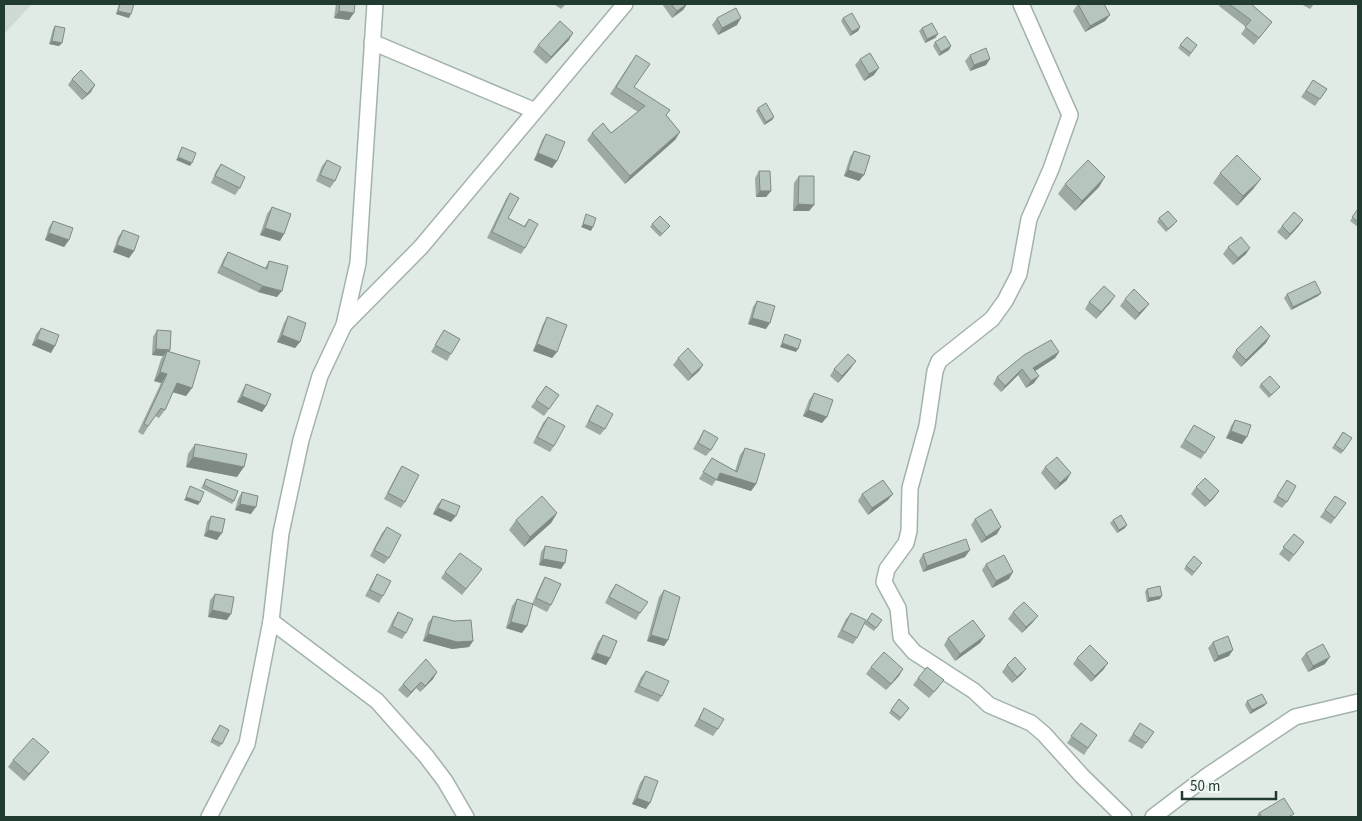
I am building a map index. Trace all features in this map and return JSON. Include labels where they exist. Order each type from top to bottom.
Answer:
[{"type":"street","points":[[209,817],[247,744],[272,621],[281,533],[301,440],[320,376],[344,325],[358,263],[375,4]]},
{"type":"street","points":[[344,325],[420,247],[533,110],[625,4]]},
{"type":"street","points":[[1021,4],[1070,115],[1051,169],[1029,219],[1019,274],[1005,301],[992,319],[948,352],[937,366],[927,426],[910,488],[910,531],[906,544],[887,568],[884,582],[898,608],[901,636],[914,652],[974,691],[989,705],[1031,723],[1044,734],[1082,776],[1124,817]]},
{"type":"street","points":[[372,42],[533,110]]},
{"type":"street","points":[[272,621],[377,701],[446,781],[466,817]]},
{"type":"street","points":[[1153,817],[1207,776],[1295,717],[1358,702]]},
{"type":"shaded area","points":[[4,4],[32,4],[4,34]]},
{"type":"building","points":[[120,4],[134,4],[131,14],[118,11]]},
{"type":"building","points":[[340,4],[355,4],[354,13],[339,11]]},
{"type":"building","points":[[671,4],[687,4],[677,11]]},
{"type":"building","points":[[1078,4],[1104,4],[1110,15],[1090,26]]},
{"type":"building","points":[[1229,4],[1251,4],[1272,22],[1259,38],[1245,27],[1251,20]]},
{"type":"building","points":[[736,8],[741,18],[722,28],[717,18]]},
{"type":"building","points":[[852,13],[860,27],[852,32],[843,18]]},
{"type":"building","points":[[560,21],[573,33],[551,57],[538,45]]},
{"type":"building","points":[[932,23],[938,34],[927,39],[922,28]]},
{"type":"building","points":[[55,26],[65,28],[62,43],[52,41]]},
{"type":"building","points":[[945,36],[951,46],[941,52],[935,42]]},
{"type":"building","points":[[1187,37],[1197,45],[1191,53],[1180,45]]},
{"type":"building","points":[[986,48],[990,59],[974,65],[970,55]]},
{"type":"building","points":[[870,53],[879,68],[869,74],[860,59]]},
{"type":"building","points":[[636,55],[650,64],[634,87],[670,110],[666,115],[680,132],[630,176],[592,133],[603,123],[611,133],[645,106],[616,87]]},
{"type":"building","points":[[81,70],[95,85],[87,94],[72,79]]},
{"type":"building","points":[[1313,80],[1327,89],[1320,99],[1306,91]]},
{"type":"building","points":[[766,103],[774,117],[766,122],[758,108]]},
{"type":"building","points":[[546,134],[565,142],[557,161],[538,153]]},
{"type":"building","points":[[182,147],[196,153],[192,163],[178,157]]},
{"type":"building","points":[[854,151],[870,156],[864,175],[848,170]]},
{"type":"building","points":[[1237,155],[1261,179],[1243,196],[1220,173]]},
{"type":"building","points":[[327,160],[341,167],[335,181],[320,175]]},
{"type":"building","points":[[1088,160],[1105,177],[1082,201],[1065,184]]},
{"type":"building","points":[[221,164],[245,177],[240,188],[215,176]]},
{"type":"building","points":[[759,171],[770,171],[771,191],[760,191]]},
{"type":"building","points":[[799,176],[814,176],[814,205],[798,204]]},
{"type":"building","points":[[510,193],[519,198],[508,218],[525,227],[529,219],[538,224],[525,248],[492,232]]},
{"type":"building","points":[[272,207],[291,214],[284,234],[265,228]]},
{"type":"building","points":[[1358,209],[1358,222],[1352,217]]},
{"type":"building","points":[[1168,211],[1177,221],[1168,229],[1159,218]]},
{"type":"building","points":[[1294,212],[1303,220],[1290,234],[1282,226]]},
{"type":"building","points":[[586,214],[596,218],[593,227],[583,224]]},
{"type":"building","points":[[660,216],[670,226],[662,234],[652,224]]},
{"type":"building","points":[[53,221],[73,228],[69,240],[49,233]]},
{"type":"building","points":[[123,230],[139,236],[134,251],[117,245]]},
{"type":"building","points":[[1241,237],[1250,248],[1238,258],[1228,247]]},
{"type":"building","points":[[228,252],[267,269],[269,261],[288,266],[282,291],[263,286],[222,266]]},
{"type":"building","points":[[1315,281],[1321,293],[1293,307],[1287,294]]},
{"type":"building","points":[[1104,286],[1115,296],[1101,312],[1089,302]]},
{"type":"building","points":[[1134,289],[1149,304],[1139,313],[1125,299]]},
{"type":"building","points":[[757,301],[775,306],[770,323],[752,318]]},
{"type":"building","points":[[288,316],[306,323],[300,342],[282,335]]},
{"type":"building","points":[[547,317],[567,325],[557,352],[537,344]]},
{"type":"building","points":[[1261,326],[1270,336],[1246,360],[1236,350]]},
{"type":"building","points":[[41,328],[59,335],[55,346],[37,339]]},
{"type":"building","points":[[157,330],[171,331],[170,350],[156,349]]},
{"type":"building","points":[[444,330],[460,339],[451,354],[435,345]]},
{"type":"building","points":[[785,334],[801,340],[798,349],[782,343]]},
{"type":"building","points":[[1051,340],[1059,352],[1033,368],[1039,376],[1031,381],[1022,369],[1005,386],[997,377],[1024,355]]},
{"type":"building","points":[[688,348],[703,365],[692,375],[678,358]]},
{"type":"building","points":[[167,351],[200,361],[192,388],[177,383],[165,410],[161,408],[148,426],[144,424],[167,374],[160,372]]},
{"type":"building","points":[[848,354],[856,361],[842,376],[834,369]]},
{"type":"building","points":[[1270,376],[1280,387],[1271,395],[1261,384]]},
{"type":"building","points":[[246,384],[271,394],[266,406],[242,396]]},
{"type":"building","points":[[546,386],[559,395],[549,409],[536,400]]},
{"type":"building","points":[[814,393],[833,400],[827,417],[808,410]]},
{"type":"building","points":[[597,405],[613,414],[605,429],[589,421]]},
{"type":"building","points":[[548,417],[565,426],[554,446],[537,437]]},
{"type":"building","points":[[1235,420],[1251,425],[1247,437],[1231,431]]},
{"type":"building","points":[[1194,425],[1215,437],[1205,453],[1185,440]]},
{"type":"building","points":[[704,430],[718,438],[711,450],[698,443]]},
{"type":"building","points":[[1343,432],[1352,438],[1343,451],[1335,445]]},
{"type":"building","points":[[195,444],[247,454],[244,467],[193,457]]},
{"type":"building","points":[[745,448],[765,454],[756,484],[720,473],[717,480],[703,472],[712,458],[737,472]]},
{"type":"building","points":[[1057,457],[1071,473],[1060,483],[1045,467]]},
{"type":"building","points":[[402,466],[419,475],[405,502],[388,493]]},
{"type":"building","points":[[1205,478],[1219,491],[1210,501],[1196,487]]},
{"type":"building","points":[[206,479],[238,491],[234,501],[204,485]]},
{"type":"building","points":[[883,480],[893,494],[872,508],[862,494]]},
{"type":"building","points":[[1287,480],[1296,486],[1287,502],[1277,496]]},
{"type":"building","points":[[190,486],[204,492],[200,502],[186,497]]},
{"type":"building","points":[[242,492],[258,496],[256,507],[240,504]]},
{"type":"building","points":[[542,496],[557,513],[530,537],[516,520]]},
{"type":"building","points":[[1335,496],[1346,503],[1335,518],[1325,510]]},
{"type":"building","points":[[442,499],[460,506],[456,516],[438,508]]},
{"type":"building","points":[[991,509],[1001,527],[986,537],[975,519]]},
{"type":"building","points":[[1121,515],[1127,525],[1119,530],[1113,520]]},
{"type":"building","points":[[211,516],[225,519],[222,533],[208,530]]},
{"type":"building","points":[[387,527],[401,535],[389,558],[374,550]]},
{"type":"building","points":[[1294,534],[1304,542],[1294,555],[1283,547]]},
{"type":"building","points":[[966,539],[970,550],[927,566],[923,554]]},
{"type":"building","points":[[545,546],[567,550],[565,563],[543,559]]},
{"type":"building","points":[[460,553],[482,569],[466,589],[445,572]]},
{"type":"building","points":[[1004,555],[1013,572],[996,581],[986,564]]},
{"type":"building","points":[[1194,556],[1202,563],[1194,572],[1186,566]]},
{"type":"building","points":[[377,574],[391,581],[383,596],[370,590]]},
{"type":"building","points":[[545,577],[561,584],[551,605],[536,598]]},
{"type":"building","points":[[616,584],[648,602],[640,613],[609,597]]},
{"type":"building","points":[[1160,586],[1162,596],[1149,598],[1147,589]]},
{"type":"building","points":[[664,590],[680,597],[668,640],[651,635]]},
{"type":"building","points":[[215,594],[234,597],[231,614],[212,610]]},
{"type":"building","points":[[517,599],[533,604],[527,626],[511,622]]},
{"type":"building","points":[[1024,602],[1038,616],[1026,627],[1013,612]]},
{"type":"building","points":[[398,612],[413,619],[406,633],[392,626]]},
{"type":"building","points":[[851,613],[866,620],[857,638],[842,630]]},
{"type":"building","points":[[872,613],[882,620],[876,628],[867,621]]},
{"type":"building","points":[[433,616],[454,621],[471,620],[473,641],[457,642],[428,634]]},
{"type":"building","points":[[973,620],[985,636],[960,654],[948,638]]},
{"type":"building","points":[[603,635],[617,641],[610,658],[596,653]]},
{"type":"building","points":[[1228,636],[1233,650],[1218,656],[1213,642]]},
{"type":"building","points":[[1323,644],[1330,657],[1313,666],[1306,653]]},
{"type":"building","points":[[1090,645],[1108,663],[1095,676],[1077,658]]},
{"type":"building","points":[[884,652],[903,669],[891,684],[871,667]]},
{"type":"building","points":[[1015,657],[1026,669],[1017,677],[1007,665]]},
{"type":"building","points":[[426,659],[437,672],[425,686],[421,682],[411,692],[403,684]]},
{"type":"building","points":[[927,667],[944,680],[934,692],[918,678]]},
{"type":"building","points":[[646,671],[669,681],[662,696],[639,686]]},
{"type":"building","points":[[1262,694],[1267,703],[1252,710],[1247,701]]},
{"type":"building","points":[[899,699],[909,708],[901,718],[891,710]]},
{"type":"building","points":[[704,708],[724,719],[718,729],[699,719]]},
{"type":"building","points":[[1081,723],[1097,735],[1088,748],[1071,736]]},
{"type":"building","points":[[1140,723],[1154,732],[1146,743],[1133,734]]},
{"type":"building","points":[[220,725],[229,730],[222,744],[212,739]]},
{"type":"building","points":[[33,738],[49,752],[29,774],[13,760]]},
{"type":"building","points":[[645,776],[658,781],[650,803],[637,798]]},
{"type":"building","points":[[1284,798],[1294,814],[1288,817],[1262,817],[1259,813]]}]
